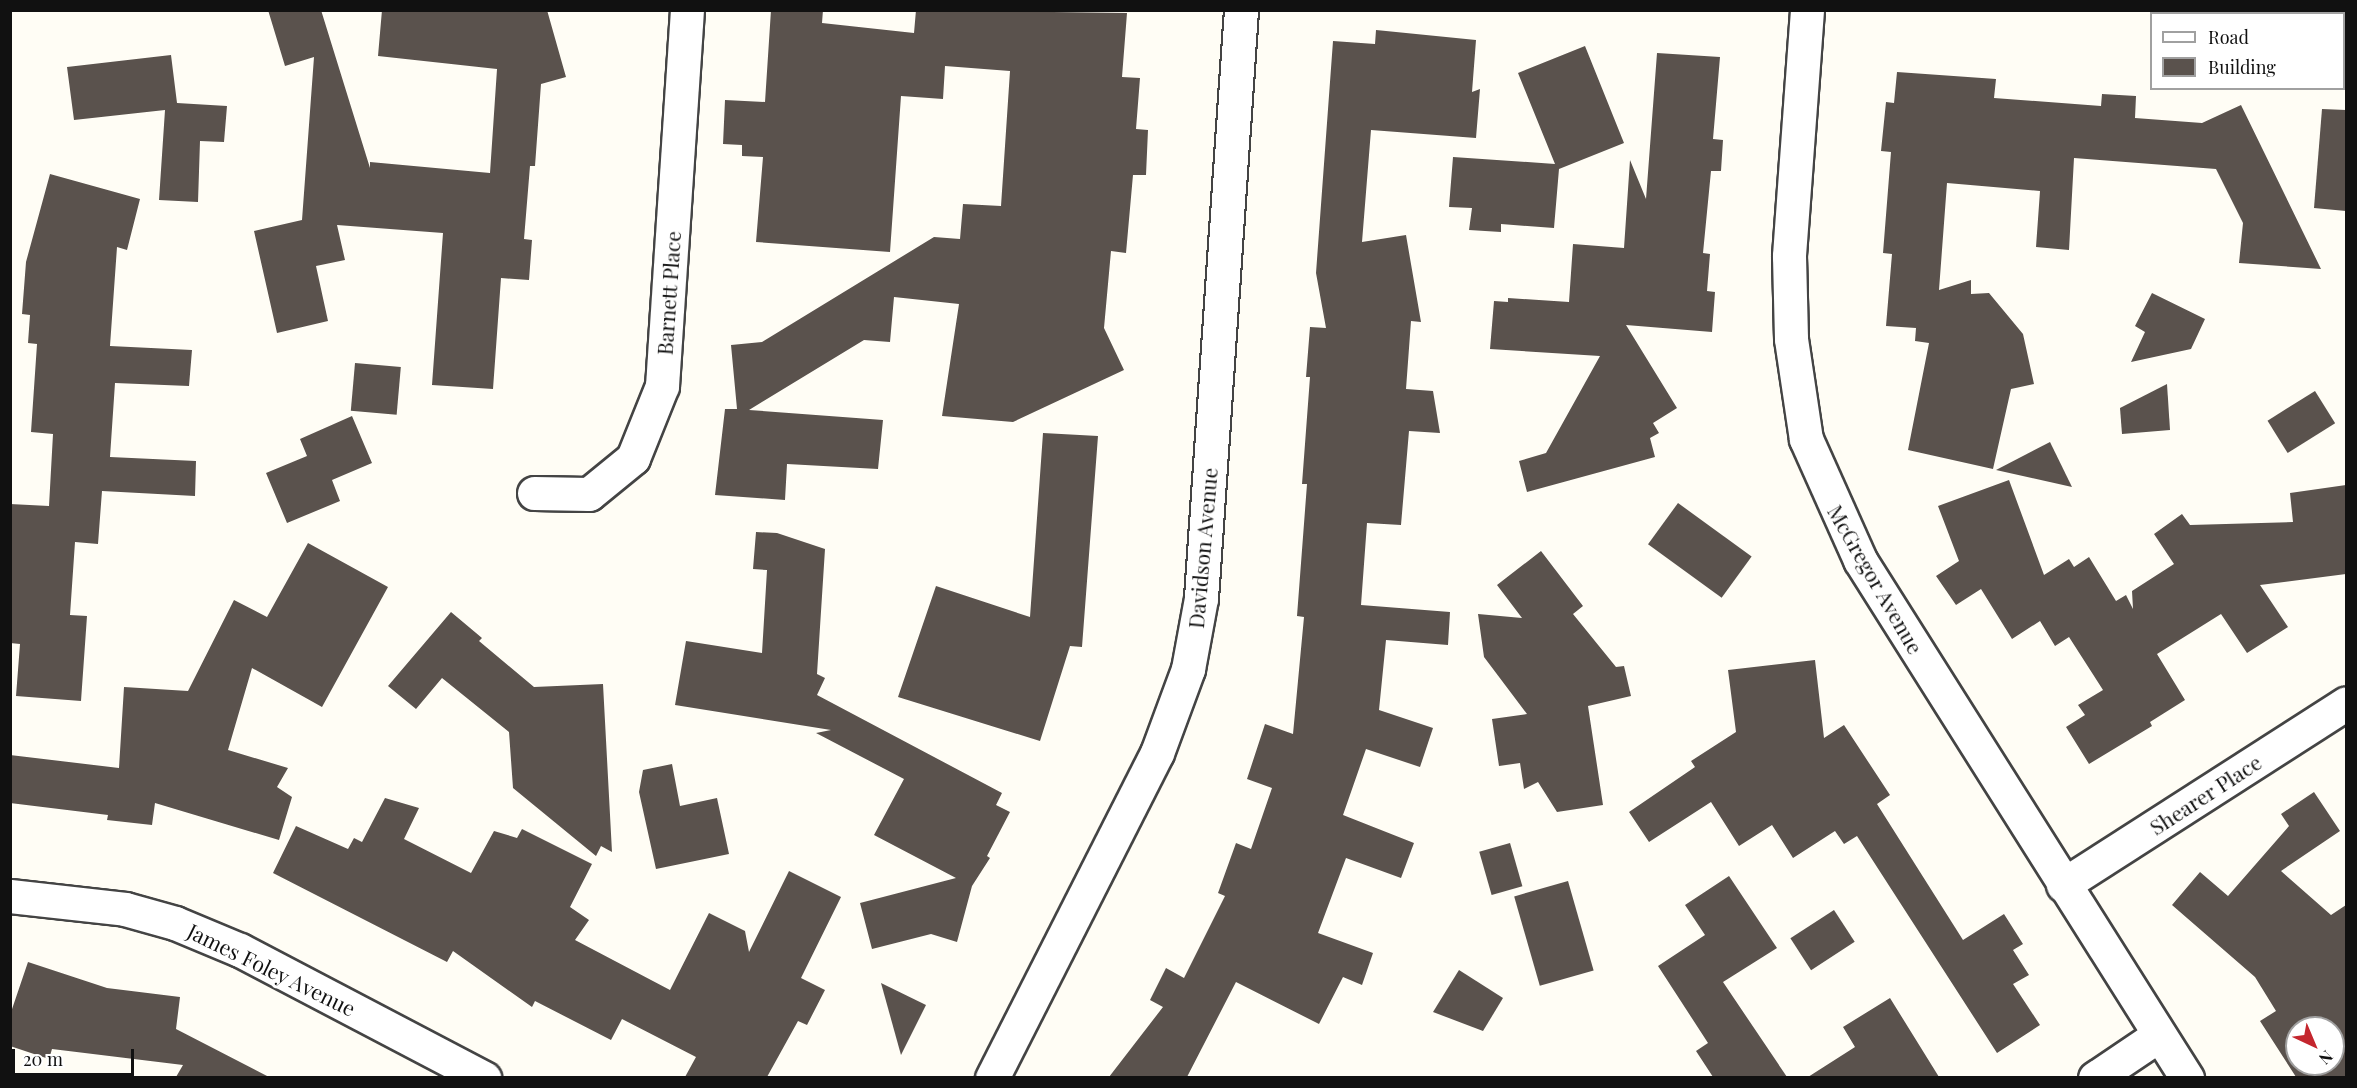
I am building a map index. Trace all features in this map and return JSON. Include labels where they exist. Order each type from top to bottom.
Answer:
[{"type":"street","name":"Barnett Place","points":[[534,493],[590,494],[633,458],[662,386],[687,10]]},
{"type":"street","name":"Davidson Avenue","points":[[992,1077],[1157,753],[1188,669],[1201,598],[1241,10]]},
{"type":"street","name":"McGregor Avenue","points":[[1807,10],[1789,256],[1791,339],[1806,439],[1860,560],[2063,885],[2187,1077]]},
{"type":"street","name":"Shearer Place","points":[[2063,885],[2346,703]]},
{"type":"street","name":"James Foley Avenue","points":[[10,896],[125,909],[175,922],[240,950],[484,1077]]},
{"type":"street","points":[[2096,1077],[2159,1035]]},
{"type":"building","points":[[268,10],[321,10],[370,168],[370,162],[490,173],[497,69],[378,56],[382,10],[547,10],[566,77],[541,84],[535,166],[530,166],[524,239],[532,240],[529,280],[501,278],[493,389],[432,385],[443,233],[337,225],[345,260],[316,266],[328,321],[277,333],[254,231],[302,220],[314,57],[285,66]]},
{"type":"building","points":[[771,10],[823,10],[822,23],[914,33],[916,10],[1127,13],[1122,77],[1140,78],[1136,129],[1148,130],[1146,175],[1133,175],[1126,253],[1111,251],[1104,328],[1124,370],[1013,422],[942,416],[959,304],[894,297],[890,342],[864,340],[749,410],[883,420],[878,469],[787,464],[785,500],[715,495],[725,409],[737,409],[731,345],[762,342],[934,237],[960,239],[963,204],[1001,206],[1010,71],[945,66],[943,99],[901,96],[890,252],[756,242],[763,157],[742,156],[742,145],[723,144],[725,100],[765,102]]},
{"type":"building","points":[[1376,30],[1476,40],[1472,92],[1480,89],[1476,138],[1371,130],[1362,242],[1406,235],[1421,322],[1411,321],[1406,389],[1433,391],[1440,433],[1409,431],[1401,525],[1367,523],[1361,605],[1450,612],[1448,645],[1386,640],[1379,710],[1433,728],[1420,767],[1366,749],[1343,815],[1414,843],[1401,878],[1346,858],[1318,933],[1373,953],[1362,985],[1343,977],[1319,1024],[1236,982],[1187,1077],[1109,1077],[1163,1007],[1150,1000],[1166,968],[1184,978],[1225,896],[1218,893],[1236,843],[1251,849],[1272,788],[1247,779],[1265,724],[1293,734],[1304,617],[1297,616],[1307,484],[1302,484],[1310,377],[1306,377],[1310,327],[1326,328],[1316,273],[1333,41],[1375,44]]},
{"type":"building","points":[[1585,46],[1624,143],[1559,169],[1554,228],[1501,224],[1501,232],[1469,230],[1472,208],[1449,207],[1453,157],[1555,164],[1518,73]]},
{"type":"building","points":[[1657,53],[1720,57],[1713,139],[1723,140],[1721,171],[1711,171],[1703,253],[1710,254],[1707,291],[1715,292],[1712,332],[1626,325],[1677,408],[1653,423],[1659,433],[1650,438],[1655,457],[1527,492],[1519,461],[1546,453],[1600,356],[1490,349],[1494,301],[1508,302],[1508,298],[1569,302],[1573,244],[1624,248],[1630,160],[1646,199]]},
{"type":"building","points":[[171,55],[177,103],[227,106],[224,142],[200,141],[198,202],[159,200],[165,110],[74,120],[67,67]]},
{"type":"building","points":[[1897,72],[1996,79],[1994,98],[2101,106],[2102,94],[2136,96],[2135,118],[2202,123],[2241,105],[2321,269],[2239,263],[2243,223],[2216,169],[2074,158],[2069,250],[2036,247],[2040,191],[1947,183],[1939,290],[1971,280],[1971,294],[1989,293],[2023,334],[2034,384],[2011,389],[1993,469],[1908,450],[1929,343],[1915,341],[1916,328],[1886,326],[1892,254],[1883,253],[1891,152],[1881,151],[1886,102],[1894,103]]},
{"type":"building","points":[[2322,109],[2346,110],[2346,211],[2314,208]]},
{"type":"building","points":[[50,174],[140,199],[127,250],[117,247],[110,346],[192,350],[189,386],[115,383],[110,457],[196,461],[195,496],[102,491],[98,544],[75,542],[70,615],[87,616],[81,701],[16,696],[20,644],[10,643],[10,504],[49,506],[53,434],[31,432],[37,344],[28,343],[30,315],[22,314],[26,262]]},
{"type":"building","points":[[2152,293],[2205,319],[2191,349],[2131,362],[2145,332],[2135,326]]},
{"type":"building","points":[[355,363],[401,367],[397,415],[351,411]]},
{"type":"building","points":[[2167,384],[2170,430],[2122,434],[2120,408]]},
{"type":"building","points":[[2315,391],[2335,423],[2288,453],[2268,421]]},
{"type":"building","points":[[352,416],[372,463],[332,480],[340,501],[287,523],[266,473],[307,456],[300,439]]},
{"type":"building","points":[[1043,433],[1098,436],[1082,647],[1070,646],[1040,741],[898,697],[936,586],[1030,617]]},
{"type":"building","points":[[2050,442],[2072,487],[1996,470]]},
{"type":"building","points":[[2009,480],[2044,575],[2069,559],[2074,567],[2089,557],[2116,601],[2126,595],[2133,609],[2132,591],[2174,564],[2154,534],[2182,514],[2190,525],[2293,522],[2290,493],[2346,485],[2346,574],[2260,585],[2288,627],[2247,653],[2221,614],[2157,654],[2185,700],[2150,722],[2152,726],[2089,764],[2066,727],[2085,715],[2078,705],[2103,690],[2069,637],[2055,646],[2040,621],[2012,639],[1981,589],[1956,605],[1936,576],[1959,561],[1938,506]]},
{"type":"building","points":[[1678,503],[1752,556],[1722,598],[1648,544]]},
{"type":"building","points":[[756,532],[777,533],[825,549],[817,674],[825,678],[817,695],[1002,793],[996,805],[1010,812],[987,856],[990,858],[972,886],[957,942],[931,934],[872,949],[860,903],[956,878],[874,835],[904,779],[816,733],[831,730],[675,705],[686,641],[762,653],[767,570],[753,569]]},
{"type":"building","points":[[308,543],[388,587],[322,707],[252,668],[228,750],[288,768],[277,787],[292,797],[279,840],[155,803],[152,825],[107,820],[108,815],[10,803],[10,755],[119,768],[124,687],[188,691],[234,600],[267,617]]},
{"type":"building","points":[[1541,551],[1583,606],[1573,614],[1616,667],[1624,666],[1631,696],[1588,706],[1603,805],[1557,812],[1538,782],[1524,789],[1520,763],[1499,766],[1492,719],[1527,714],[1484,657],[1478,614],[1522,618],[1497,585]]},
{"type":"building","points":[[451,612],[482,638],[479,641],[534,687],[603,684],[612,852],[601,846],[596,856],[513,788],[509,732],[442,678],[416,709],[388,686]]},
{"type":"building","points":[[1815,660],[1824,738],[1844,725],[1890,795],[1877,804],[1963,940],[2004,914],[2023,944],[2013,950],[2029,975],[2013,984],[2040,1025],[1997,1053],[1857,836],[1844,844],[1835,831],[1793,858],[1772,825],[1739,846],[1711,802],[1649,842],[1629,812],[1695,767],[1691,761],[1736,732],[1728,670]]},
{"type":"building","points":[[672,764],[680,806],[717,798],[729,854],[656,869],[639,792],[643,770]]},
{"type":"building","points":[[2314,792],[2340,831],[2281,871],[2331,915],[2346,905],[2346,1077],[2295,1076],[2345,1076],[2345,1016],[2285,1016],[2285,1060],[2260,1021],[2276,1011],[2255,977],[2172,905],[2200,872],[2228,896],[2289,826],[2281,814]]},
{"type":"building","points":[[385,798],[419,808],[404,839],[471,873],[494,831],[517,838],[522,829],[592,864],[570,907],[589,920],[575,940],[670,990],[709,913],[745,931],[749,952],[789,871],[841,897],[801,978],[825,990],[807,1025],[798,1021],[767,1077],[685,1077],[696,1057],[622,1019],[611,1040],[535,1001],[532,1007],[453,951],[447,962],[273,873],[296,826],[348,849],[354,838],[362,842]]},
{"type":"building","points":[[1510,843],[1522,886],[1492,895],[1479,852]]},
{"type":"building","points":[[1729,876],[1777,948],[1723,982],[1787,1077],[1713,1077],[1696,1051],[1708,1043],[1658,966],[1705,935],[1685,905]]},
{"type":"building","points":[[1568,881],[1594,970],[1540,986],[1514,896]]},
{"type":"building","points":[[1834,910],[1855,942],[1811,970],[1790,938]]},
{"type":"building","points":[[28,962],[107,988],[180,997],[176,1029],[269,1077],[176,1077],[183,1065],[52,1049],[49,1059],[10,1046],[10,1015]]},
{"type":"building","points":[[1459,970],[1503,998],[1483,1031],[1433,1012]]},
{"type":"building","points":[[881,983],[926,1005],[901,1055]]},
{"type":"building","points":[[1890,998],[1939,1077],[1808,1077],[1855,1047],[1843,1027]]}]
